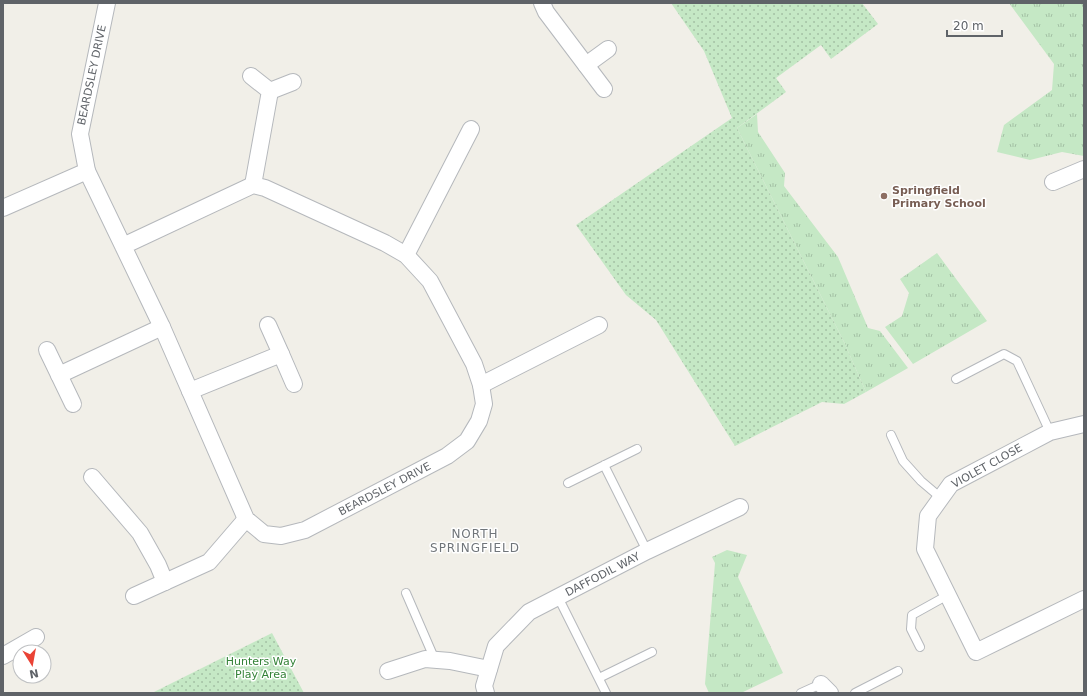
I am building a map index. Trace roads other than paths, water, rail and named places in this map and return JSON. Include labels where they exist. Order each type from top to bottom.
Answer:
[{"type":"street","name":"BEARDSLEY DRIVE","points":[[107,3],[80,134],[87,171],[162,327],[246,518],[264,534],[281,536],[304,530],[447,456],[468,441],[479,421],[484,404],[482,385],[474,364],[430,281],[406,255],[385,243],[272,191],[253,186]]},
{"type":"street","points":[[542,3],[546,12],[604,89]]},
{"type":"street","points":[[586,65],[608,49]]},
{"type":"street","points":[[251,76],[270,91]]},
{"type":"street","points":[[270,91],[293,82]]},
{"type":"street","points":[[123,246],[253,186],[270,91]]},
{"type":"street","points":[[406,255],[471,129]]},
{"type":"street","points":[[1053,182],[1084,169]]},
{"type":"street","points":[[3,208],[87,171]]},
{"type":"street","points":[[268,325],[294,384]]},
{"type":"street","points":[[482,385],[599,325]]},
{"type":"street","points":[[59,375],[162,327]]},
{"type":"street","points":[[47,350],[73,404]]},
{"type":"street","points":[[190,390],[281,354]]},
{"type":"street","name":"VIOLET CLOSE","points":[[1084,424],[1050,432],[951,484],[928,516],[925,549],[976,652],[1084,599]]},
{"type":"street","points":[[92,477],[140,533],[158,565],[165,582]]},
{"type":"street","name":"DAFFODIL WAY","points":[[486,693],[484,686],[496,646],[530,612],[647,551],[740,507]]},
{"type":"street","points":[[134,596],[209,562],[246,518]]},
{"type":"street","points":[[3,656],[36,637]]},
{"type":"street","points":[[388,671],[425,659],[450,661],[489,669]]},
{"type":"lane","points":[[956,379],[1004,354],[1017,361],[1050,432]]},
{"type":"lane","points":[[891,435],[903,461],[921,481],[942,498]]},
{"type":"lane","points":[[568,483],[637,449]]},
{"type":"lane","points":[[604,465],[647,551]]},
{"type":"lane","points":[[406,593],[435,660]]},
{"type":"lane","points":[[920,647],[911,629],[912,615],[948,595]]},
{"type":"lane","points":[[558,597],[606,693]]},
{"type":"lane","points":[[599,678],[652,652]]},
{"type":"lane","points":[[855,693],[898,671]]},
{"type":"lane","points":[[801,693],[826,689]]},
{"type":"place","name":"Springfield Primary School","points":[[884,196]]},
{"type":"district","name":"NORTH SPRINGFIELD","points":[[475,541]]},
{"type":"park label","name":"Hunters Way Play Area","points":[[261,667]]}]
